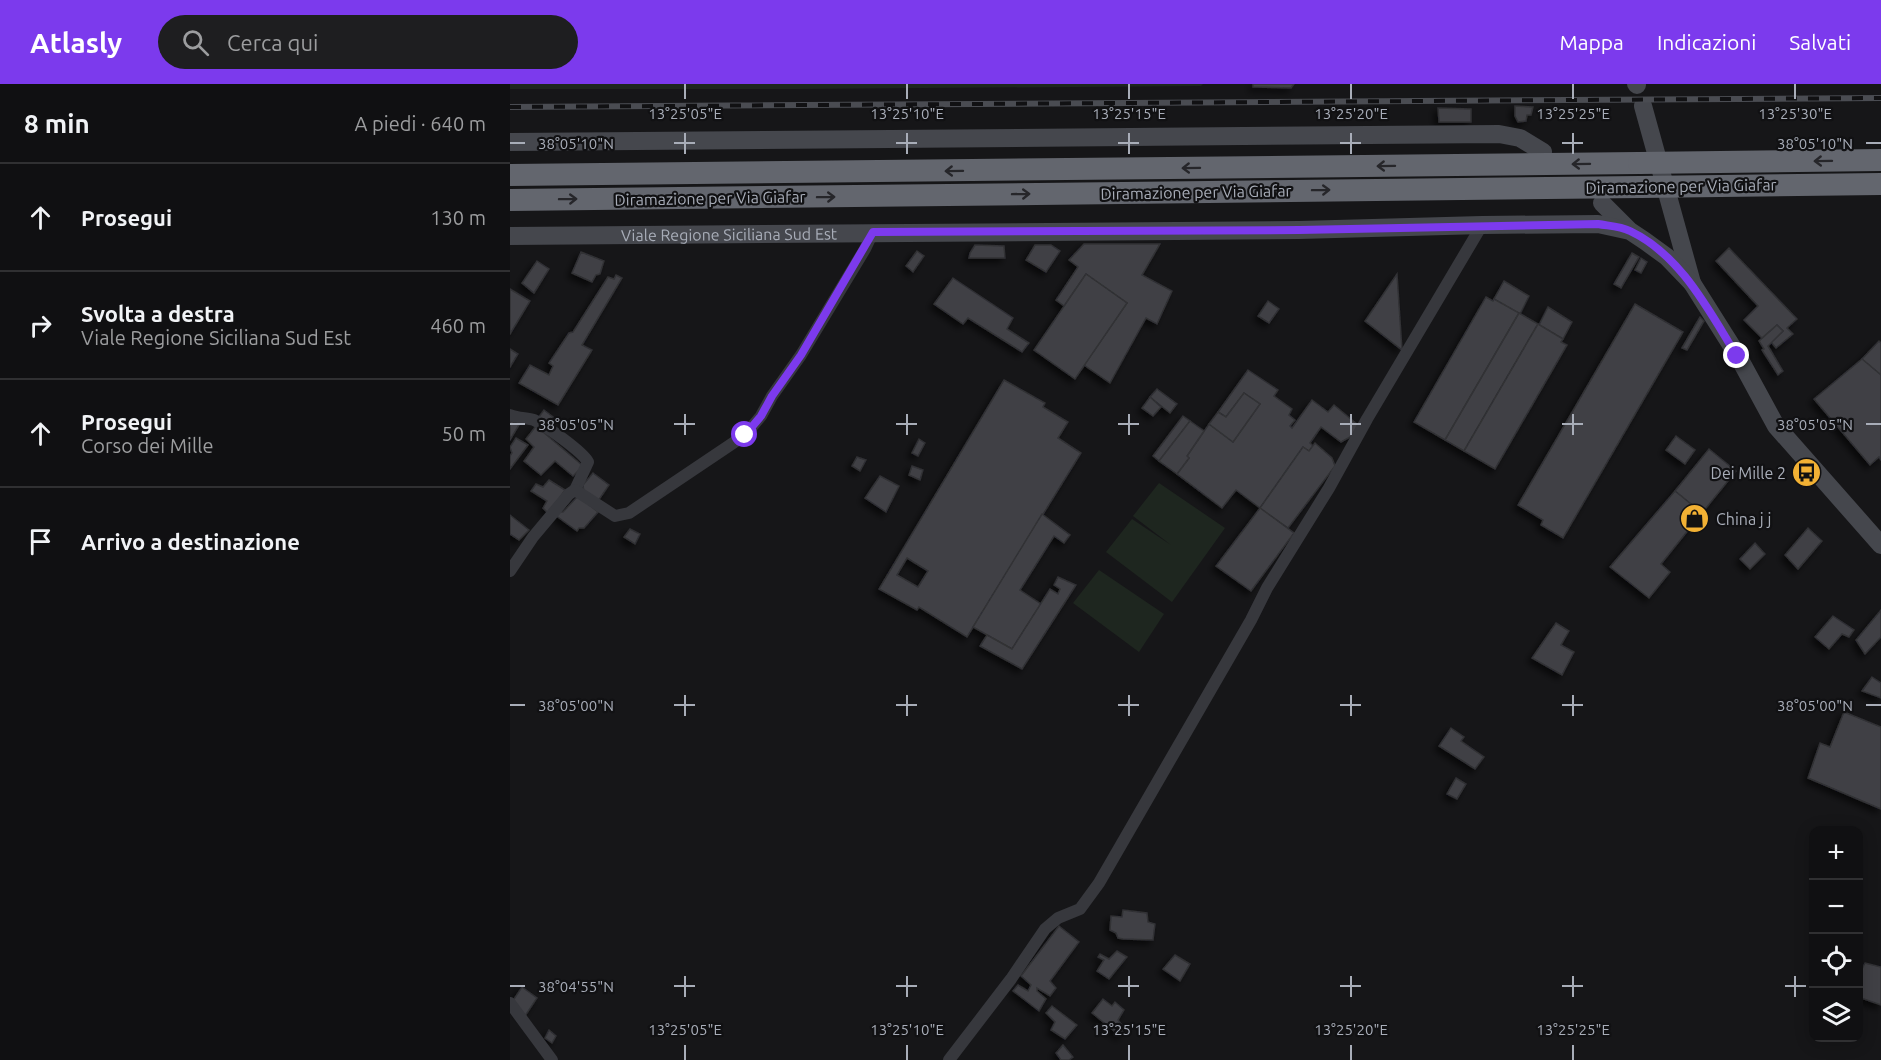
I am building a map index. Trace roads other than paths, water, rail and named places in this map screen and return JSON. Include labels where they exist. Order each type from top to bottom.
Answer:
[{"type":"highway","name":"Diramazione per Via Giafar","points":[[510,175],[1881,160]]},
{"type":"highway","name":"Diramazione per Via Giafar","points":[[510,200],[1881,184]]},
{"type":"street","points":[[1643,106],[1692,284],[1737,356],[1776,426],[1881,545]]},
{"type":"street","points":[[510,142],[1499,134],[1521,138],[1543,152]]},
{"type":"street","name":"Viale Regione Siciliana Sud Est","points":[[1602,203],[1630,231],[1667,257],[1692,284]]},
{"type":"street","name":"Viale Regione Siciliana Sud Est","points":[[510,236],[1287,230],[1598,224],[1630,231]]},
{"type":"street","points":[[949,1060],[1011,979],[1045,929],[1058,918],[1080,909],[1099,883],[1251,620],[1267,588],[1329,488],[1367,419],[1482,225]]},
{"type":"street","points":[[575,490],[615,516],[629,513],[745,435],[761,416],[807,346],[873,232]]},
{"type":"street","points":[[510,415],[533,420],[578,450],[588,462],[575,490],[569,494],[533,537],[510,571]]},
{"type":"street","points":[[510,1003],[552,1060]]},
{"type":"railway","points":[[510,107],[1881,98]]},
{"type":"place","name":"Dei Mille 2","points":[[1807,473]]},
{"type":"place","name":"China j j","points":[[1695,519]]}]
